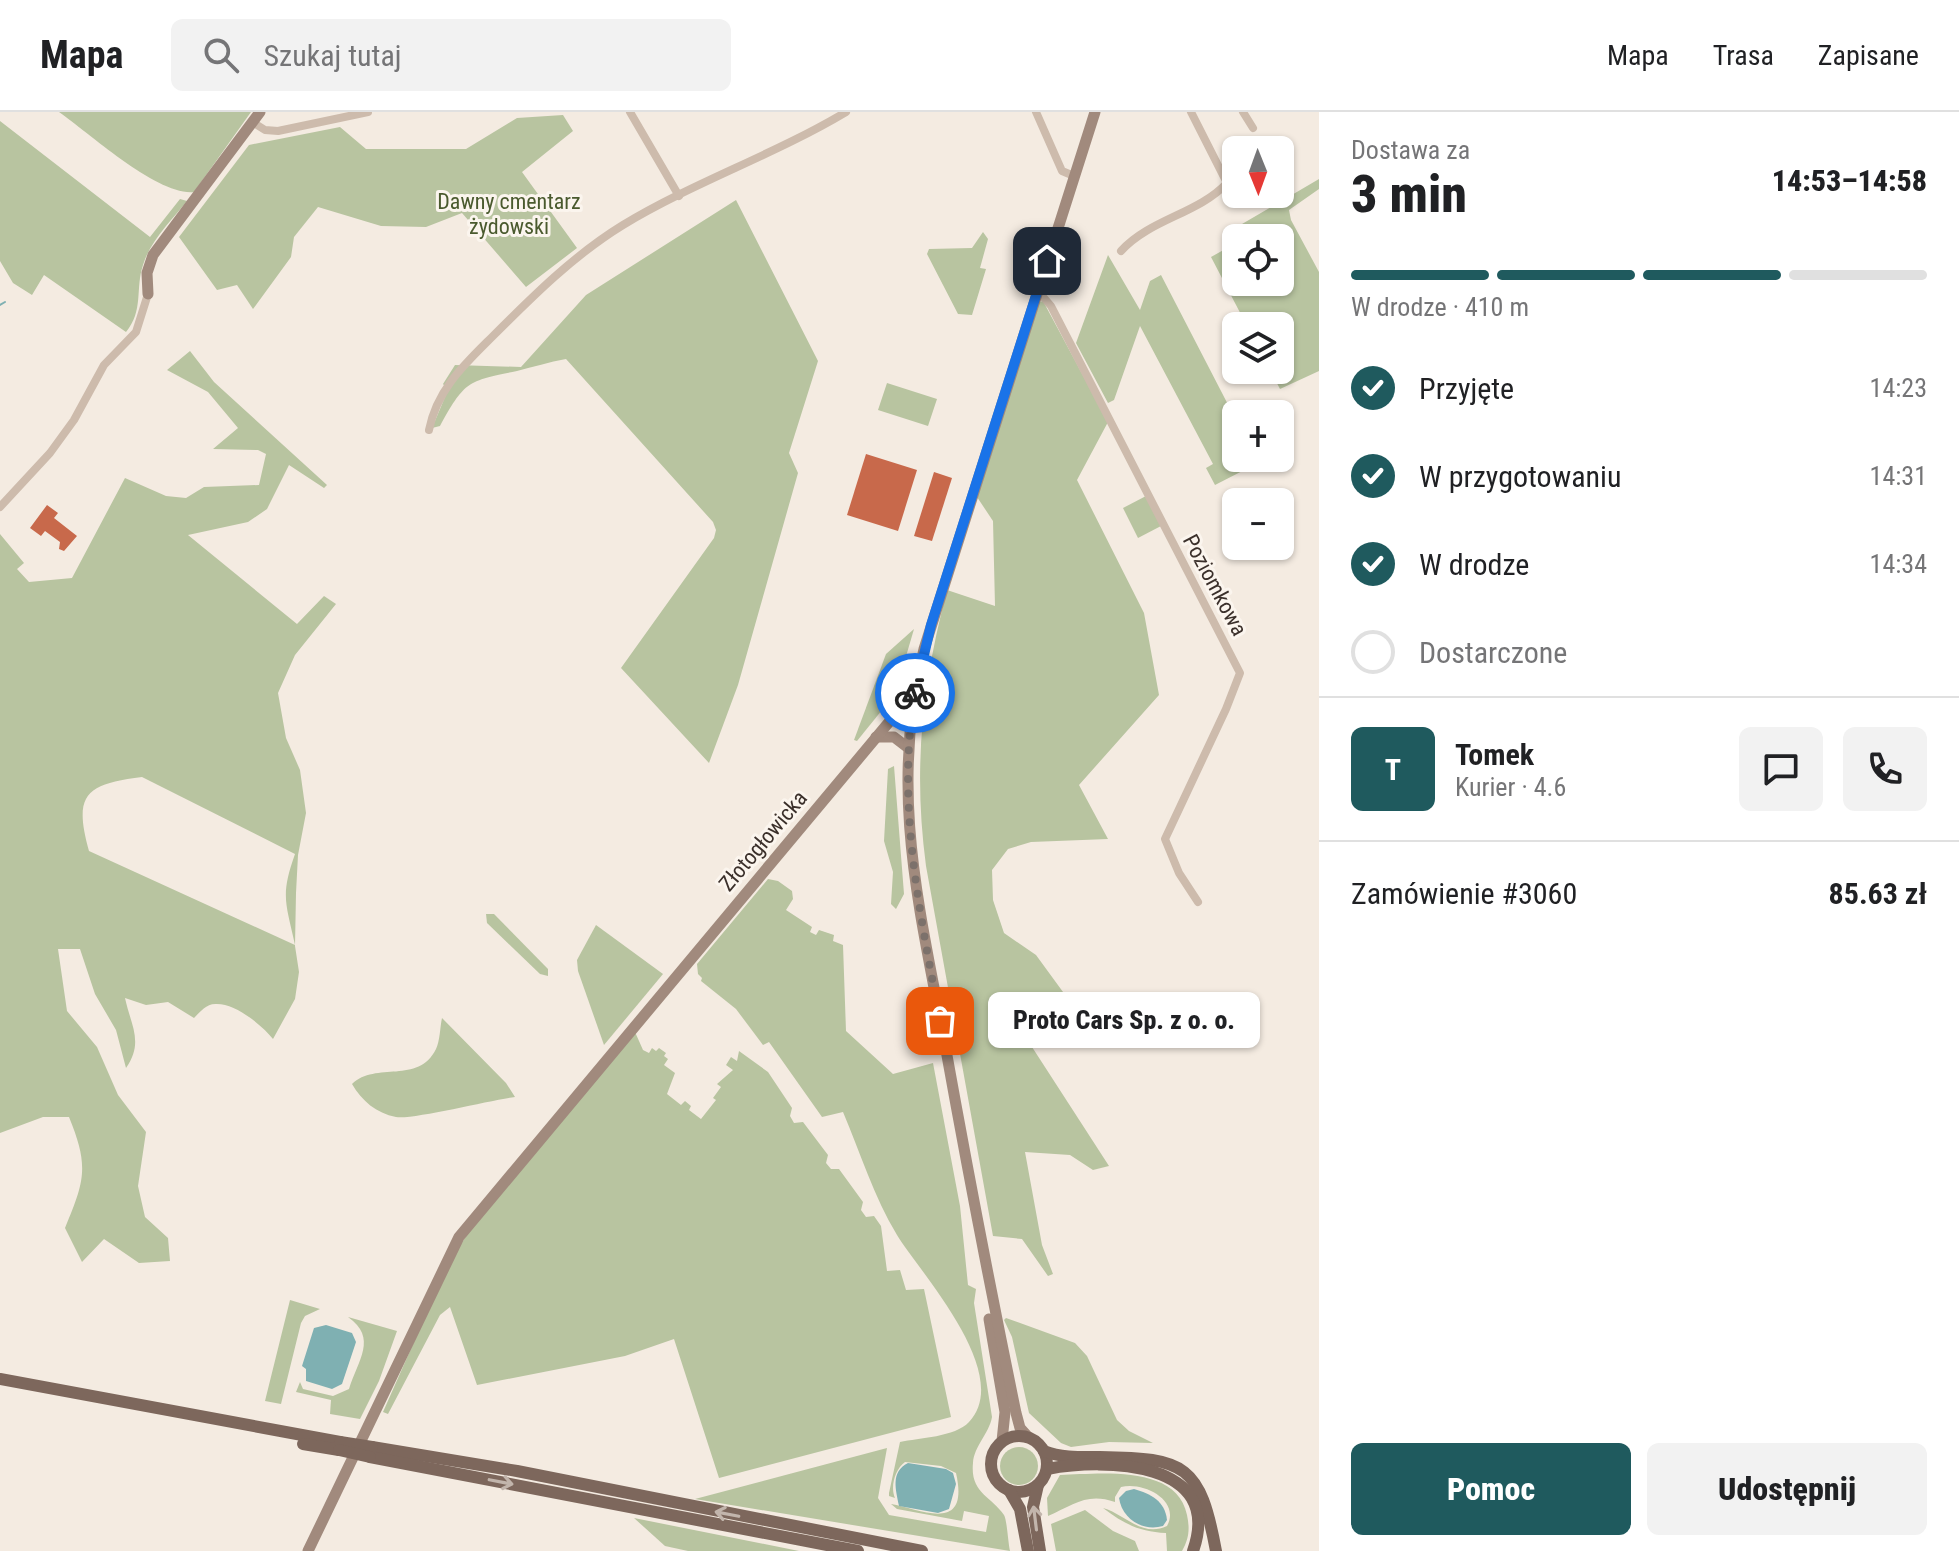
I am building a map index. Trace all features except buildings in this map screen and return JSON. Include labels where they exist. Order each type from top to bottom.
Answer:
[{"type":"main road","points":[[1095,112],[931,625],[909,727],[906,798],[910,843],[987,1279],[1020,1428],[1044,1451],[1060,1456],[1155,1459],[1175,1466],[1199,1488],[1208,1506],[1216,1551]]},
{"type":"main road","points":[[148,294],[147,273],[153,255],[257,118]]},
{"type":"main road","name":"Złotogłowicka","points":[[308,1551],[459,1237],[915,691]]},
{"type":"main road","points":[[886,723],[901,722],[909,727]]},
{"type":"main road","points":[[876,737],[890,730],[909,727]]},
{"type":"main road","points":[[876,737],[894,737],[907,747]]},
{"type":"main road","points":[[987,1279],[988,1312],[1005,1412],[1002,1441]]},
{"type":"main road","points":[[0,1379],[858,1551]]},
{"type":"main road","points":[[0,1386],[340,1446]]},
{"type":"main road","points":[[1029,1438],[1010,1437],[1002,1441],[992,1455],[992,1472],[1009,1490],[1024,1492],[1038,1485]]},
{"type":"main road","points":[[1040,1551],[1033,1507],[1038,1485],[1047,1469],[1044,1451]]},
{"type":"main road","points":[[371,1452],[544,1476],[922,1551]]},
{"type":"main road","points":[[1047,1469],[1131,1467],[1152,1469],[1171,1477],[1184,1487],[1193,1500],[1198,1528],[1193,1551]]},
{"type":"main road","points":[[1009,1490],[1020,1509],[1028,1551]]},
{"type":"street","points":[[257,118],[265,130],[278,131],[368,112]]},
{"type":"street","points":[[630,112],[679,196]]},
{"type":"street","points":[[429,430],[438,400],[458,371],[531,298],[620,227],[804,137],[846,112]]},
{"type":"street","points":[[1036,112],[1062,171],[1074,176]]},
{"type":"street","points":[[1121,251],[1148,228],[1214,195],[1227,183],[1191,112]]},
{"type":"street","points":[[1243,112],[1253,128]]},
{"type":"street","name":"Poziomkowa","points":[[1038,291],[1051,306],[1240,673],[1165,839],[1166,849],[1198,902]]},
{"type":"street","points":[[0,507],[36,470],[68,430],[104,365],[138,328],[148,294]]},
{"type":"green space","points":[[59,112],[251,112],[194,192],[179,191],[143,174]]},
{"type":"green space","name":"Dawny cmentarz żydowski","points":[[563,115],[573,131],[522,172],[577,248],[526,287],[462,213],[426,227],[381,226],[318,207],[294,237],[291,257],[253,309],[237,285],[217,290],[179,237],[249,145],[340,127],[366,149],[466,149],[517,118]]},
{"type":"green space","points":[[0,121],[150,237],[180,199],[187,201],[146,256],[135,316],[126,332],[44,275],[32,295],[13,283],[0,261]]},
{"type":"green space","points":[[1319,179],[1319,189],[1294,206],[1294,194]]},
{"type":"green space","points":[[736,200],[818,361],[789,453],[798,473],[738,685],[709,763],[621,668],[714,538],[716,530],[713,522],[566,359],[487,377],[469,385],[440,426],[432,428],[448,390],[443,384],[455,365],[521,367],[586,295]]},
{"type":"green space","points":[[1269,208],[1292,208],[1289,210],[1293,224],[1242,224]]},
{"type":"green space","points":[[1294,226],[1319,272],[1319,371],[1294,383],[1294,312],[1240,312],[1231,296],[1294,296]]},
{"type":"green space","points":[[983,232],[988,239],[980,268],[986,269],[972,315],[958,314],[927,254],[929,249],[972,248]]},
{"type":"green space","points":[[1222,251],[1222,278],[1211,257]]},
{"type":"green space","points":[[1108,255],[1140,310],[1150,281],[1161,275],[1226,400],[1222,400],[1222,472],[1240,472],[1215,485],[1206,468],[1213,464],[1140,326],[1114,400],[1108,403],[1076,343]]},
{"type":"green space","points":[[1043,301],[1108,422],[1077,480],[1144,613],[1159,695],[1079,785],[1108,839],[1031,842],[1008,849],[992,870],[993,900],[1004,933],[1036,955],[1082,1018],[1070,1027],[1038,1001],[1010,1013],[1109,1166],[1093,1170],[1070,1155],[1025,1152],[1042,1245],[1053,1274],[1048,1276],[1022,1239],[993,1236],[926,866],[920,795],[926,694],[947,590],[995,606],[993,521],[977,497],[1039,302]]},
{"type":"green space","points":[[190,351],[214,382],[327,485],[324,488],[289,465],[267,509],[248,522],[188,535],[297,624],[324,596],[336,604],[295,655],[278,693],[286,738],[300,770],[306,813],[298,855],[296,893],[295,946],[299,972],[295,999],[273,1039],[248,1016],[224,1005],[210,1005],[194,1018],[168,1002],[146,1005],[125,998],[135,1042],[126,1068],[116,1030],[95,994],[80,949],[58,949],[67,1011],[97,1047],[118,1095],[146,1132],[138,1186],[145,1217],[168,1238],[170,1261],[139,1263],[104,1239],[82,1262],[65,1228],[82,1173],[80,1148],[69,1117],[43,1117],[0,1133],[0,534],[24,563],[17,569],[29,582],[72,578],[125,478],[166,496],[186,498],[204,487],[259,485],[266,454],[258,450],[213,449],[238,428],[208,392],[167,370]],"holes":[[[142,777],[295,854],[286,890],[295,945],[89,851],[84,832],[84,804],[96,788]]]},
{"type":"green space","points":[[887,383],[937,399],[928,426],[878,410]]},
{"type":"green space","points":[[1146,496],[1161,526],[1138,538],[1123,508]]},
{"type":"green space","points":[[914,629],[895,694],[857,741],[854,740],[886,654]]},
{"type":"green space","points":[[894,766],[904,894],[896,909],[891,904],[893,872],[884,841],[888,769]]},
{"type":"green space","points":[[768,879],[778,881],[792,891],[793,899],[786,910],[812,927],[810,932],[816,935],[819,930],[834,935],[833,941],[843,945],[846,1031],[893,1074],[933,1063],[960,1206],[968,1285],[976,1289],[974,1303],[992,1417],[974,1457],[973,1473],[978,1488],[1004,1515],[1010,1551],[695,1499],[887,1448],[878,1498],[889,1515],[986,1532],[989,1516],[964,1511],[962,1521],[897,1509],[891,1504],[940,1514],[956,1505],[956,1473],[941,1466],[905,1462],[894,1478],[895,1498],[889,1493],[900,1442],[946,1434],[969,1422],[980,1402],[980,1378],[972,1352],[959,1325],[897,1235],[874,1190],[843,1112],[822,1117],[769,1042],[763,1045],[736,1009],[701,981],[698,974],[697,964]]},
{"type":"green space","points":[[486,914],[494,914],[548,969],[548,976],[540,974],[487,923]]},
{"type":"green space","points":[[596,925],[663,974],[604,1045],[577,960]]},
{"type":"green space","points":[[442,1018],[506,1083],[515,1097],[405,1117],[382,1113],[365,1101],[352,1084],[362,1077],[408,1070],[428,1060],[437,1046]]},
{"type":"green space","points":[[635,1032],[643,1050],[649,1053],[652,1048],[656,1051],[659,1048],[666,1053],[664,1056],[668,1059],[664,1065],[675,1073],[667,1094],[681,1105],[685,1101],[691,1106],[689,1110],[701,1119],[716,1100],[713,1098],[721,1087],[717,1084],[733,1070],[726,1065],[731,1057],[737,1061],[739,1051],[768,1072],[792,1108],[790,1116],[794,1123],[803,1122],[828,1155],[826,1163],[831,1169],[839,1169],[863,1202],[861,1210],[866,1217],[874,1216],[881,1226],[887,1271],[900,1270],[906,1290],[924,1289],[951,1417],[719,1478],[674,1339],[625,1356],[477,1385],[450,1307],[440,1315],[388,1414],[383,1412],[448,1265],[468,1233]]},
{"type":"green space","points":[[290,1300],[320,1309],[305,1316],[301,1323],[281,1404],[265,1401]]},
{"type":"green space","points":[[348,1317],[397,1331],[379,1381],[360,1419],[330,1414],[331,1400],[296,1392],[300,1382],[303,1389],[333,1396],[349,1389],[361,1359],[364,1341],[357,1325]]},
{"type":"green space","points":[[1006,1318],[1075,1343],[1087,1356],[1117,1420],[1129,1431],[1153,1443],[1109,1442],[1071,1447],[1061,1443],[1029,1413],[1012,1337],[1004,1320]]},
{"type":"green space","points":[[1019,1447],[1033,1452],[1038,1466],[1033,1480],[1019,1485],[1005,1480],[1000,1466],[1005,1452]]},
{"type":"green space","points":[[1060,1475],[1134,1476],[1168,1487],[1180,1499],[1187,1515],[1188,1534],[1182,1551],[1167,1551],[1166,1533],[1133,1526],[1103,1508],[1142,1527],[1158,1529],[1167,1526],[1169,1508],[1164,1501],[1158,1494],[1139,1487],[1121,1487],[1115,1502],[1088,1499],[1048,1516],[1047,1498]]},
{"type":"green space","points":[[1085,1510],[1113,1531],[1135,1541],[1139,1551],[1056,1551],[1051,1524]]},
{"type":"green space","points":[[634,1518],[799,1551],[688,1551],[665,1546]]},
{"type":"water","points":[[326,1325],[352,1333],[356,1342],[342,1384],[332,1389],[306,1381],[306,1369],[302,1366],[314,1328]]},
{"type":"water","points":[[908,1463],[953,1473],[956,1484],[949,1509],[938,1513],[899,1506],[896,1476]]},
{"type":"water","points":[[1134,1489],[1160,1503],[1167,1520],[1163,1526],[1141,1525],[1124,1512],[1119,1498],[1126,1491]]},
{"type":"waterway","points":[[0,305],[5,302]]},
{"type":"way so far","points":[[915,693],[907,747],[908,827],[940,1021]]},
{"type":"place","name":"Proto Cars Sp. z o. o.","points":[[940,1021]]},
{"type":"route","points":[[915,693],[931,625],[1047,261]]}]
